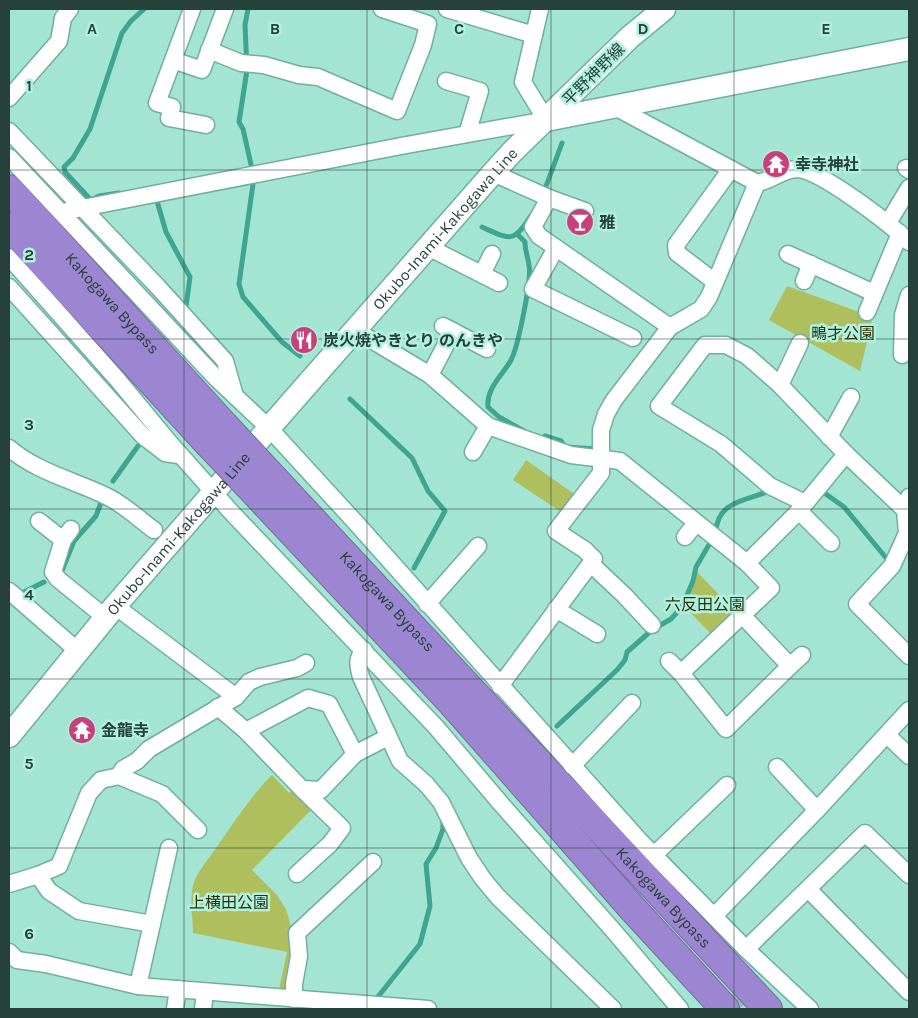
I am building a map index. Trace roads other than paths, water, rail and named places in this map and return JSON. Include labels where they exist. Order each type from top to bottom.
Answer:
[{"type":"highway","name":"Kakogawa Bypass","points":[[9,189],[216,434]]},
{"type":"highway","name":"Kakogawa Bypass","points":[[9,226],[216,434],[268,490],[632,908],[725,1009]]},
{"type":"highway","name":"Kakogawa Bypass","points":[[268,490],[706,924],[768,1009]]},
{"type":"highway","points":[[632,908],[712,1009]]},
{"type":"highway","points":[[706,924],[778,1009]]},
{"type":"main road","name":"平野神野線","points":[[546,120],[630,37],[664,9]]},
{"type":"main road","points":[[546,120],[909,49]]},
{"type":"main road","name":"Okubo-Inami-Kakogawa Line","points":[[9,736],[110,612],[269,428],[493,173],[546,120]]},
{"type":"street","points":[[9,98],[59,41],[63,18],[70,9]]},
{"type":"street","points":[[192,9],[173,60],[156,83],[157,103],[172,108],[169,118],[206,125]]},
{"type":"street","points":[[173,60],[202,70],[225,9]]},
{"type":"street","points":[[209,50],[241,62],[264,65],[299,75],[318,77],[396,111],[423,45],[428,24],[382,9]]},
{"type":"street","points":[[447,9],[534,35]]},
{"type":"street","points":[[75,210],[138,196],[546,120],[523,82],[540,9]]},
{"type":"street","points":[[446,81],[480,91],[467,134]]},
{"type":"street","points":[[615,108],[757,183],[788,170],[803,170],[846,193],[899,233]]},
{"type":"street","points":[[9,131],[75,210],[158,287],[225,361],[235,396]]},
{"type":"street","points":[[9,157],[217,379],[269,428],[654,855],[706,924],[746,949],[810,1009]]},
{"type":"street","points":[[715,282],[677,253],[676,245],[731,169]]},
{"type":"street","points":[[493,173],[549,198],[585,210]]},
{"type":"street","points":[[500,686],[594,559],[585,550],[556,531],[601,473],[601,430],[606,414],[627,382],[670,327],[701,309],[709,297],[757,183]]},
{"type":"street","points":[[866,312],[899,233],[909,188]]},
{"type":"street","points":[[549,198],[533,227],[539,236],[670,327]]},
{"type":"street","points":[[428,247],[499,283]]},
{"type":"street","points":[[556,248],[533,289],[633,338]]},
{"type":"street","points":[[482,274],[492,254]]},
{"type":"street","points":[[788,254],[874,293]]},
{"type":"street","points":[[9,257],[214,492],[276,560],[436,727],[502,805],[612,928],[680,1009]]},
{"type":"street","points":[[804,281],[812,264]]},
{"type":"street","points":[[9,287],[143,436],[165,453],[182,456]]},
{"type":"street","points":[[902,355],[903,315],[909,295]]},
{"type":"street","points":[[430,375],[448,328],[487,349]]},
{"type":"street","points":[[355,330],[430,375],[488,426],[571,455],[620,461],[747,563],[771,588],[681,673]]},
{"type":"street","points":[[780,385],[800,343]]},
{"type":"street","points":[[831,543],[802,507],[770,486],[721,444],[659,406],[705,345],[726,345],[747,356],[780,385],[846,454],[907,504],[907,534],[892,566],[857,604],[909,656]]},
{"type":"street","points":[[829,437],[851,397]]},
{"type":"street","points":[[473,452],[488,426]]},
{"type":"street","points":[[9,448],[31,463],[57,476],[107,496],[154,530]]},
{"type":"street","points":[[747,563],[802,507],[846,454]]},
{"type":"street","points":[[39,521],[67,535],[53,572],[58,579],[236,697]]},
{"type":"street","points":[[685,537],[696,523]]},
{"type":"street","points":[[427,604],[478,546]]},
{"type":"street","points":[[590,564],[624,595],[652,625]]},
{"type":"street","points":[[9,591],[78,651]]},
{"type":"street","points":[[556,609],[597,634]]},
{"type":"street","points":[[670,661],[726,729],[796,661],[742,614]]},
{"type":"street","points":[[364,650],[359,655],[358,662],[361,677],[400,761],[426,784],[441,802],[469,858],[498,898],[614,1009]]},
{"type":"street","points":[[119,776],[123,769],[137,761],[149,749],[218,706],[236,697],[249,682],[306,663]]},
{"type":"street","points":[[246,731],[308,698],[329,704],[355,754]]},
{"type":"street","points":[[572,766],[611,715],[632,703]]},
{"type":"street","points":[[218,706],[246,731],[342,828],[330,844],[298,874]]},
{"type":"street","points":[[706,924],[909,712]]},
{"type":"street","points":[[887,735],[909,756]]},
{"type":"street","points":[[302,789],[321,790],[355,754],[388,737]]},
{"type":"street","points":[[777,767],[817,810]]},
{"type":"street","points":[[9,884],[59,866],[89,793],[101,780],[119,776],[162,794],[198,830]]},
{"type":"street","points":[[654,855],[727,785]]},
{"type":"street","points":[[746,949],[865,833],[909,875]]},
{"type":"street","points":[[138,986],[169,848]]},
{"type":"street","points":[[294,999],[294,984],[299,956],[296,925],[350,894],[373,862]]},
{"type":"street","points":[[38,875],[49,891],[79,910],[152,924]]},
{"type":"street","points":[[808,889],[909,992]]},
{"type":"street","points":[[9,952],[17,960],[46,964],[138,986],[205,992],[274,1004],[294,999],[428,1009]]},
{"type":"street","points":[[9,972],[46,964]]},
{"type":"street","points":[[175,1009],[178,989]]},
{"type":"street","points":[[203,1009],[205,992]]},
{"type":"waterway","points":[[119,193],[99,196],[91,200],[65,172],[64,167],[73,158],[90,129],[122,33],[144,9]]},
{"type":"waterway","points":[[248,9],[245,25],[247,70],[239,122],[243,129],[252,169]]},
{"type":"waterway","points":[[545,189],[562,143]]},
{"type":"waterway","points":[[253,184],[239,284],[243,297],[282,342],[300,356]]},
{"type":"waterway","points":[[153,197],[157,201],[166,232],[190,277],[186,307]]},
{"type":"waterway","points":[[482,227],[510,237],[519,232],[530,217]]},
{"type":"waterway","points":[[517,234],[525,242],[529,265],[521,328],[511,360],[492,388],[488,407],[499,417],[524,431]]},
{"type":"waterway","points":[[350,399],[412,458],[428,491],[445,511],[414,568]]},
{"type":"waterway","points":[[541,438],[543,439],[545,436],[561,441],[565,447],[597,449]]},
{"type":"waterway","points":[[113,481],[138,446]]},
{"type":"waterway","points":[[716,529],[723,512],[729,507],[769,491]]},
{"type":"waterway","points":[[823,492],[844,507],[887,559]]},
{"type":"waterway","points":[[61,573],[74,541],[96,516],[102,500]]},
{"type":"waterway","points":[[557,726],[617,670],[625,660],[627,652],[652,630],[671,619],[682,607],[693,581],[696,567],[710,543]]},
{"type":"waterway","points":[[18,595],[44,582]]},
{"type":"waterway","points":[[377,998],[420,944],[430,906],[426,864],[436,848],[443,829],[443,821]]},
{"type":"tunnel","points":[[728,1009],[769,970]]},
{"type":"place","name":"幸寺神社","points":[[776,164]]},
{"type":"place","name":"雅","points":[[580,222]]},
{"type":"place","name":"炭火焼やきとり のんきや","points":[[304,340]]},
{"type":"place","name":"金龍寺","points":[[82,730]]},
{"type":"park label","name":"鴫才公園","points":[[843,333]]},
{"type":"park label","name":"六反田公園","points":[[705,604]]},
{"type":"park label","name":"上横田公園","points":[[229,902]]}]
